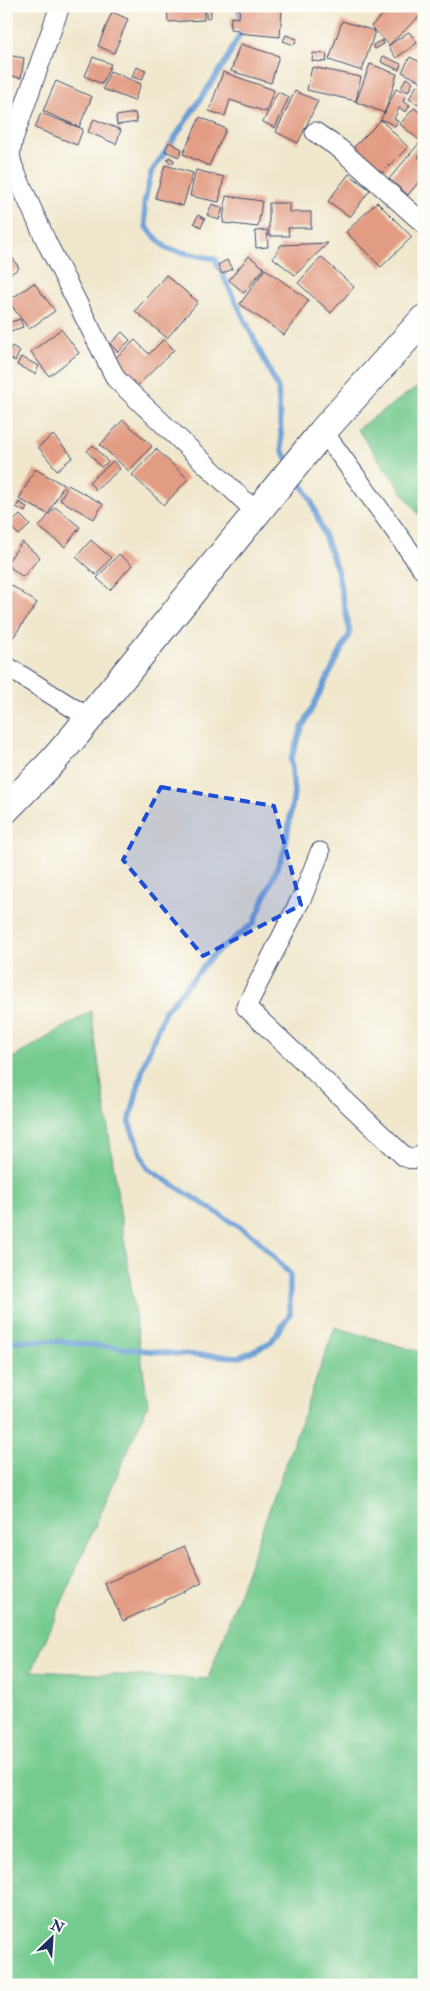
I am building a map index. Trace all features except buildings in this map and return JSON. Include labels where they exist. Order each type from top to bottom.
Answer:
[{"type":"highway","points":[[6,808],[53,761],[317,438],[424,319]]},
{"type":"street","points":[[60,6],[13,139],[10,154],[13,167],[47,243],[116,379],[256,512]]},
{"type":"street","points":[[315,132],[340,149],[424,224]]},
{"type":"street","points":[[317,438],[424,570]]},
{"type":"street","points":[[6,666],[89,718]]},
{"type":"street","points":[[320,852],[303,895],[246,1007],[405,1158],[417,1159],[424,1152]]},
{"type":"highlighted area","points":[[161,787],[274,806],[301,905],[203,956],[123,860]]},
{"type":"green space","points":[[424,382],[424,522],[357,429]]},
{"type":"green space","points":[[91,1011],[148,1404],[32,1671],[208,1679],[335,1327],[424,1353],[424,1985],[6,1985],[6,1062]]},
{"type":"waterway","points":[[238,6],[241,19]]},
{"type":"waterway","points":[[243,28],[226,61],[151,173],[144,204],[146,227],[167,249],[215,259],[278,388],[282,450],[289,462]]},
{"type":"waterway","points":[[6,1341],[55,1341],[177,1354],[240,1357],[271,1342],[290,1314],[290,1274],[255,1237],[147,1168],[129,1123],[144,1064],[165,1011],[214,954],[254,923],[285,849],[294,793],[291,759],[302,728],[350,633],[337,570],[311,500],[296,474]]}]
